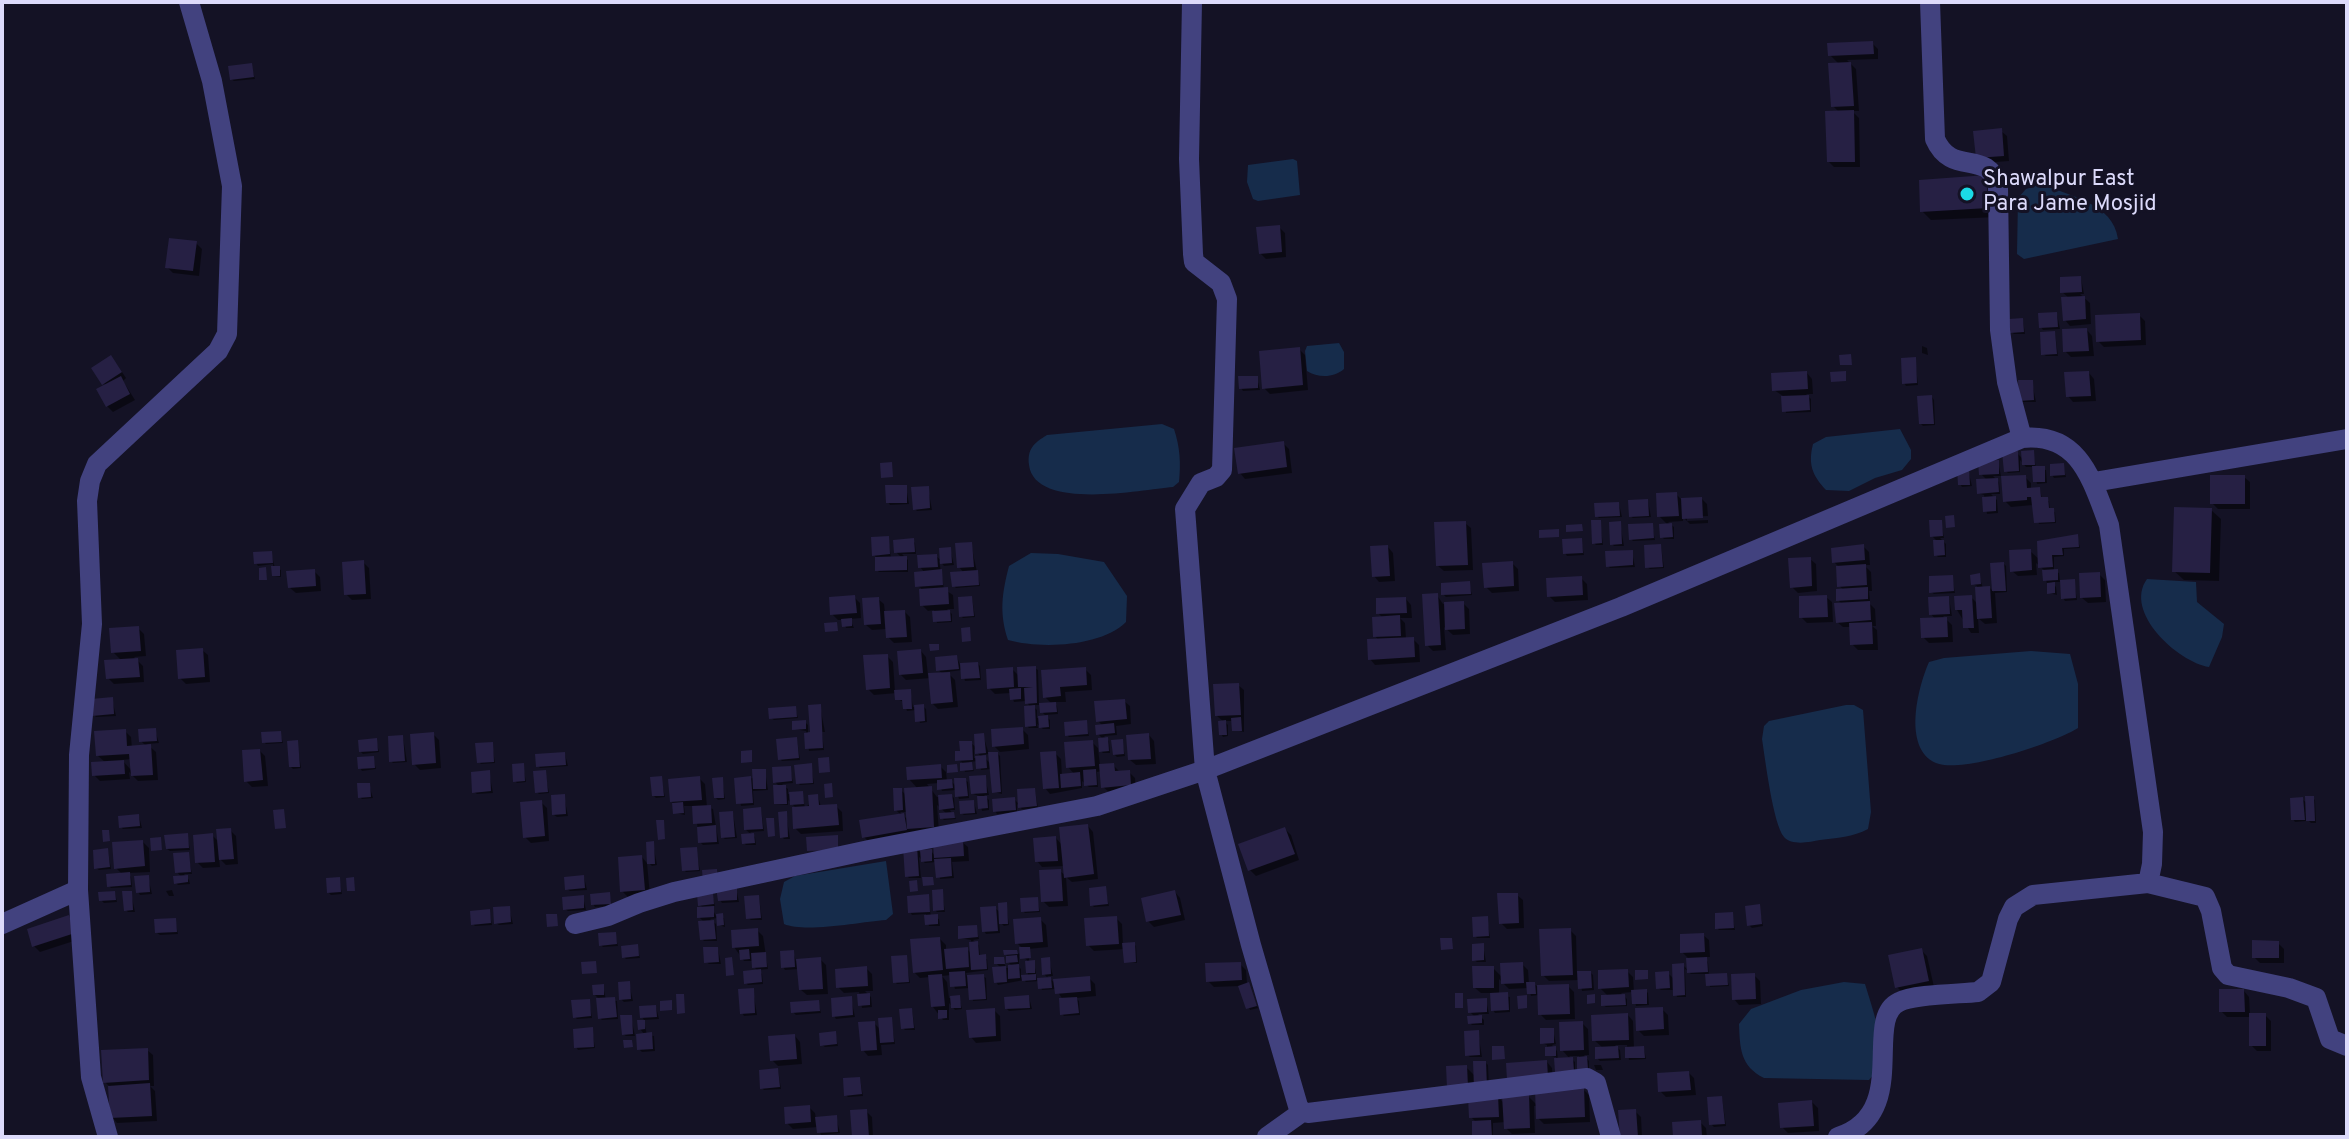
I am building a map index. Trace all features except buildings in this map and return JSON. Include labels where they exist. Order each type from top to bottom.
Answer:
[{"type":"street","points":[[108,1137],[91,1077],[78,890],[79,755],[92,624],[87,501],[97,464],[218,351],[227,334],[232,186],[212,81],[189,2]]},
{"type":"street","points":[[1192,2],[1189,159],[1193,254],[1194,262],[1221,283],[1225,290],[1228,317],[1222,470],[1216,477],[1201,483],[1185,509],[1205,770],[1251,945],[1302,1112]]},
{"type":"street","points":[[1930,2],[1935,139],[1941,153],[1953,159],[1986,166],[1995,176],[1998,187],[2000,330],[2007,382],[2022,438]]},
{"type":"street","points":[[575,924],[608,916],[674,892],[1097,806],[1205,770],[1621,607],[2022,438],[2039,436],[2054,441],[2074,454],[2094,482],[2109,525],[2153,832],[2148,883]]},
{"type":"street","points":[[2094,482],[2347,439]]},
{"type":"street","points":[[1838,1137],[1851,1133],[1867,1122],[1874,1111],[1883,1068],[1885,1025],[1889,1011],[1900,1001],[1978,992],[1986,988],[1991,982],[2014,907],[2033,895],[2148,883],[2205,897],[2211,911],[2219,961],[2228,975],[2289,988],[2316,998],[2330,1039],[2347,1046]]},
{"type":"street","points":[[2,924],[78,890]]},
{"type":"street","points":[[1267,1137],[1302,1112],[1587,1078],[1596,1083],[1611,1137]]},
{"type":"water","points":[[1297,161],[1300,195],[1258,201],[1253,199],[1247,182],[1248,165]]},
{"type":"water","points":[[2042,184],[2099,209],[2108,217],[2118,239],[2024,259],[2017,254],[2018,198],[2026,189]]},
{"type":"water","points":[[1339,343],[1344,352],[1344,369],[1326,376],[1307,371],[1307,346]]},
{"type":"water","points":[[1162,424],[1174,429],[1179,449],[1179,482],[1173,487],[1115,493],[1068,493],[1049,488],[1036,479],[1029,465],[1032,447],[1047,435]]},
{"type":"water","points":[[1900,429],[1911,450],[1911,459],[1902,470],[1875,478],[1849,491],[1826,490],[1814,474],[1811,463],[1813,444],[1826,437]]},
{"type":"water","points":[[1031,553],[1104,562],[1127,596],[1126,622],[1102,637],[1070,644],[1008,640],[1002,603],[1009,566]]},
{"type":"water","points":[[2147,579],[2196,582],[2197,602],[2224,624],[2209,667],[2183,656],[2157,634],[2142,606],[2142,592]]},
{"type":"water","points":[[2031,651],[2070,654],[2078,684],[2078,728],[2029,749],[1986,761],[1949,765],[1936,763],[1925,755],[1916,731],[1916,716],[1917,701],[1929,662]]},
{"type":"water","points":[[1846,705],[1863,710],[1871,812],[1868,829],[1839,838],[1806,842],[1787,840],[1780,830],[1773,805],[1762,739],[1764,726],[1769,721]]},
{"type":"water","points":[[886,861],[893,914],[886,920],[819,927],[784,924],[780,899],[784,882],[795,876]]},
{"type":"water","points":[[1844,982],[1865,984],[1874,1015],[1881,1061],[1869,1080],[1764,1078],[1750,1068],[1741,1048],[1739,1024],[1751,1009],[1801,990]]},
{"type":"place","name":"Shawalpur East Para Jame Mosjid","points":[[1967,194]]}]
